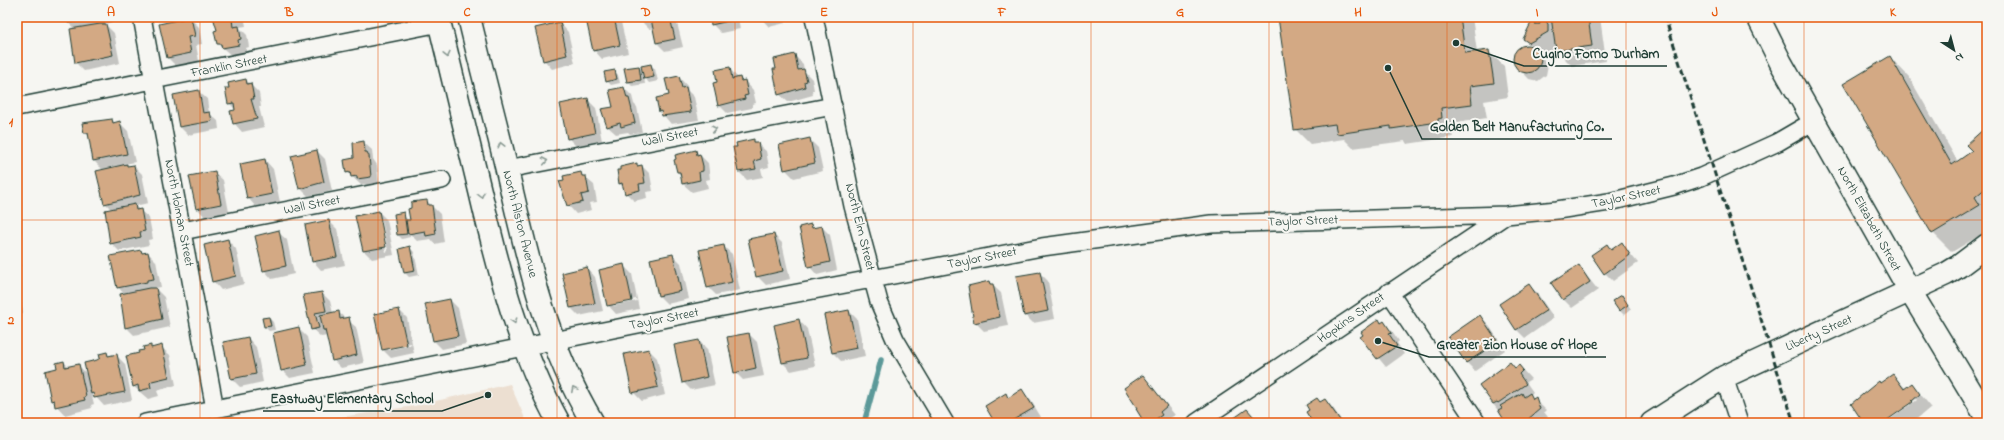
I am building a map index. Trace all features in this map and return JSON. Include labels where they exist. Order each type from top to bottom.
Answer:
[{"type":"main road","name":"North Elizabeth Street","points":[[1758,17],[1781,63],[1910,291],[1987,418]]},
{"type":"main road","name":"North Alston Avenue","points":[[472,18],[526,254],[553,341],[566,373],[593,423]]},
{"type":"main road","points":[[439,20],[496,258],[523,347],[535,376],[559,423]]},
{"type":"main road","name":"Liberty Street","points":[[1652,423],[1724,377],[1910,291],[1959,266],[1987,245]]},
{"type":"street","name":"North Holman Street","points":[[142,17],[215,409]]},
{"type":"street","name":"North Elm Street","points":[[814,17],[853,206],[879,302],[895,339],[945,423]]},
{"type":"street","name":"Franklin Street","points":[[17,107],[154,81],[439,20]]},
{"type":"street","name":"Wall Street","points":[[507,169],[833,106]]},
{"type":"street","name":"Taylor Street","points":[[145,423],[553,341],[1042,247],[1211,224],[1506,215],[1557,210],[1609,202],[1674,186],[1701,177],[1778,142],[1814,121]]},
{"type":"street","name":"Wall Street","points":[[182,231],[442,180]]},
{"type":"street","name":"Hopkins Street","points":[[1196,423],[1389,292],[1506,215]]},
{"type":"street","points":[[1389,292],[1477,423]]},
{"type":"street","points":[[1724,377],[1738,423]]},
{"type":"shaded area","points":[[510,384],[527,423],[302,423],[414,406]]},
{"type":"building","points":[[66,17],[98,17],[68,23]]},
{"type":"building","points":[[191,17],[195,36],[188,37],[191,53],[167,58],[159,24]]},
{"type":"building","points":[[213,17],[238,17],[232,19],[233,27],[239,26],[241,39],[238,40],[239,45],[222,48],[221,44],[217,44],[214,31],[217,30]]},
{"type":"building","points":[[595,17],[614,17],[620,45],[593,51],[586,19]]},
{"type":"building","points":[[639,17],[670,17],[675,39],[656,43],[651,19],[640,21]]},
{"type":"building","points":[[710,17],[732,17],[733,20],[711,25]]},
{"type":"building","points":[[1278,17],[1460,17],[1465,53],[1489,50],[1494,83],[1470,86],[1472,104],[1441,108],[1442,118],[1438,119],[1438,122],[1391,129],[1391,126],[1337,134],[1335,124],[1294,130]]},
{"type":"building","points":[[1534,17],[1543,17],[1548,24],[1548,32],[1529,43],[1523,39]]},
{"type":"building","points":[[1534,17],[1539,17],[1540,24],[1535,24]]},
{"type":"building","points":[[1551,17],[1588,17],[1592,46],[1556,51]]},
{"type":"building","points":[[560,22],[567,55],[543,61],[535,28]]},
{"type":"building","points":[[106,24],[113,55],[75,63],[70,29]]},
{"type":"building","points":[[1527,45],[1537,49],[1541,59],[1537,69],[1527,73],[1517,69],[1513,59],[1517,49]]},
{"type":"building","points":[[795,54],[798,70],[804,69],[807,81],[804,82],[805,87],[778,95],[773,69],[776,69],[774,59]]},
{"type":"building","points":[[1890,56],[1952,165],[1972,151],[1966,145],[1987,126],[1987,187],[1975,197],[1980,205],[1932,234],[1843,84]]},
{"type":"building","points":[[651,64],[654,77],[644,79],[641,66]]},
{"type":"building","points":[[639,66],[641,80],[627,82],[624,68]]},
{"type":"building","points":[[730,67],[732,79],[740,77],[741,81],[745,80],[748,95],[744,96],[745,99],[718,106],[713,83],[717,82],[715,70]]},
{"type":"building","points":[[615,70],[617,79],[606,82],[604,72]]},
{"type":"building","points":[[679,76],[682,88],[686,87],[691,112],[662,116],[661,111],[659,112],[656,98],[669,95],[665,79]]},
{"type":"building","points":[[246,79],[247,84],[251,83],[254,99],[251,99],[257,119],[233,124],[230,111],[235,110],[234,103],[228,104],[225,88],[229,88],[228,83]]},
{"type":"building","points":[[624,87],[627,98],[629,98],[635,123],[621,127],[620,123],[607,127],[601,109],[613,107],[609,90]]},
{"type":"building","points":[[199,90],[203,113],[210,112],[212,121],[179,127],[173,95]]},
{"type":"building","points":[[588,98],[595,133],[567,139],[560,104]]},
{"type":"building","points":[[112,119],[113,123],[120,121],[127,154],[93,161],[88,133],[84,133],[82,123]]},
{"type":"building","points":[[810,138],[815,163],[784,170],[779,145]]},
{"type":"building","points":[[754,139],[754,142],[758,142],[761,159],[754,161],[756,169],[738,172],[733,147],[737,147],[736,143]]},
{"type":"building","points":[[364,141],[365,152],[367,152],[369,156],[371,177],[357,179],[357,176],[351,177],[350,172],[346,173],[344,160],[354,158],[353,143]]},
{"type":"building","points":[[317,150],[324,182],[299,189],[291,156]]},
{"type":"building","points":[[696,150],[697,155],[700,154],[703,166],[703,171],[699,172],[700,180],[682,184],[680,172],[677,172],[674,160],[676,159],[675,155]]},
{"type":"building","points":[[265,159],[272,194],[247,199],[240,164]]},
{"type":"building","points":[[637,163],[637,166],[642,165],[645,183],[639,184],[640,190],[625,194],[622,183],[619,184],[617,170],[620,170],[620,167]]},
{"type":"building","points":[[127,164],[127,166],[134,165],[140,195],[104,204],[96,171]]},
{"type":"building","points":[[215,171],[221,204],[196,209],[189,176]]},
{"type":"building","points":[[581,172],[582,176],[586,176],[589,193],[581,195],[583,202],[567,206],[559,181],[564,180],[563,176]]},
{"type":"building","points":[[427,200],[428,205],[432,205],[436,234],[426,236],[425,231],[408,234],[406,220],[410,220],[408,209],[411,208],[411,202]]},
{"type":"building","points":[[135,204],[136,210],[141,209],[145,231],[140,232],[141,237],[110,244],[105,210]]},
{"type":"building","points":[[379,211],[386,247],[363,251],[355,216]]},
{"type":"building","points":[[404,212],[407,234],[397,235],[394,214]]},
{"type":"building","points":[[329,220],[337,257],[312,262],[305,225]]},
{"type":"building","points":[[811,224],[812,228],[822,226],[830,262],[808,267],[799,227]]},
{"type":"building","points":[[279,230],[286,266],[263,271],[255,236]]},
{"type":"building","points":[[774,234],[783,271],[756,277],[748,239]]},
{"type":"building","points":[[228,239],[236,276],[212,282],[204,245]]},
{"type":"building","points":[[1622,242],[1630,255],[1604,274],[1591,255],[1607,244],[1611,250]]},
{"type":"building","points":[[724,245],[732,282],[707,288],[699,250]]},
{"type":"building","points":[[410,246],[415,271],[404,273],[399,249]]},
{"type":"building","points":[[141,250],[142,253],[148,252],[154,279],[147,280],[147,282],[117,288],[110,256]]},
{"type":"building","points":[[673,254],[681,291],[658,296],[650,259]]},
{"type":"building","points":[[624,264],[632,301],[607,306],[599,270]]},
{"type":"building","points":[[1579,265],[1590,282],[1563,300],[1551,283]]},
{"type":"building","points":[[587,267],[595,303],[570,308],[562,273]]},
{"type":"building","points":[[1040,272],[1048,311],[1024,316],[1016,276]]},
{"type":"building","points":[[989,281],[990,284],[993,284],[1000,317],[974,323],[968,286]]},
{"type":"building","points":[[1529,284],[1547,310],[1516,330],[1499,304]]},
{"type":"building","points":[[156,288],[162,319],[125,328],[120,294]]},
{"type":"building","points":[[322,292],[326,311],[315,313],[319,328],[311,330],[303,295]]},
{"type":"building","points":[[1622,295],[1628,305],[1619,311],[1612,301]]},
{"type":"building","points":[[450,299],[458,336],[433,341],[425,304]]},
{"type":"building","points":[[399,309],[407,345],[382,350],[374,314]]},
{"type":"building","points":[[849,310],[857,348],[832,353],[824,315]]},
{"type":"building","points":[[339,311],[340,319],[349,317],[357,355],[332,361],[320,315]]},
{"type":"building","points":[[1480,315],[1498,342],[1466,363],[1448,337]]},
{"type":"building","points":[[269,317],[271,326],[264,327],[262,318]]},
{"type":"building","points":[[799,319],[807,358],[782,363],[774,325]]},
{"type":"building","points":[[1379,319],[1381,323],[1384,321],[1392,333],[1389,334],[1397,346],[1377,359],[1360,337],[1363,335],[1361,332]]},
{"type":"building","points":[[299,327],[307,365],[281,371],[273,333]]},
{"type":"building","points":[[749,333],[756,368],[734,373],[727,337]]},
{"type":"building","points":[[248,337],[256,374],[231,379],[223,342]]},
{"type":"building","points":[[699,340],[707,377],[682,383],[674,345]]},
{"type":"building","points":[[151,345],[151,348],[162,345],[169,377],[152,381],[150,383],[151,388],[139,391],[138,385],[133,387],[126,356],[139,353],[138,351],[144,350],[143,347]]},
{"type":"building","points":[[649,349],[658,387],[632,393],[624,354]]},
{"type":"building","points":[[107,352],[108,356],[117,354],[125,392],[94,398],[93,393],[91,394],[84,363],[97,360],[100,358],[99,354]]},
{"type":"building","points":[[64,361],[65,367],[79,364],[86,396],[84,397],[85,400],[55,407],[54,400],[51,401],[45,371],[57,368],[56,363]]},
{"type":"building","points":[[1510,362],[1515,368],[1519,365],[1523,370],[1519,374],[1526,384],[1498,403],[1493,404],[1479,385]]},
{"type":"building","points":[[1893,374],[1904,389],[1912,383],[1920,394],[1912,401],[1913,402],[1883,423],[1856,423],[1861,419],[1851,404],[1879,381],[1880,383]]},
{"type":"building","points":[[1143,375],[1167,406],[1160,412],[1162,415],[1150,423],[1147,420],[1144,422],[1124,388]]},
{"type":"building","points":[[1022,389],[1034,408],[1008,423],[995,423],[985,406],[1006,393],[1008,398]]},
{"type":"building","points":[[1522,393],[1524,397],[1530,393],[1533,399],[1536,397],[1540,409],[1527,420],[1528,421],[1526,423],[1506,423],[1498,410],[1502,408],[1500,406]]},
{"type":"building","points":[[1317,398],[1320,402],[1325,399],[1342,423],[1313,423],[1306,412],[1309,410],[1306,405]]},
{"type":"building","points":[[1247,409],[1259,423],[1231,423],[1230,421]]},
{"type":"waterway","points":[[864,423],[881,360]]},
{"type":"railway","points":[[1665,17],[1794,423]]},
{"type":"place","name":"Cugino Forno Durham","points":[[1456,43]]},
{"type":"place","name":"Golden Belt Manufacturing Co.","points":[[1388,68]]},
{"type":"place","name":"Greater Zion House of Hope","points":[[1378,341]]},
{"type":"place","name":"Eastway Elementary School","points":[[488,395]]}]
